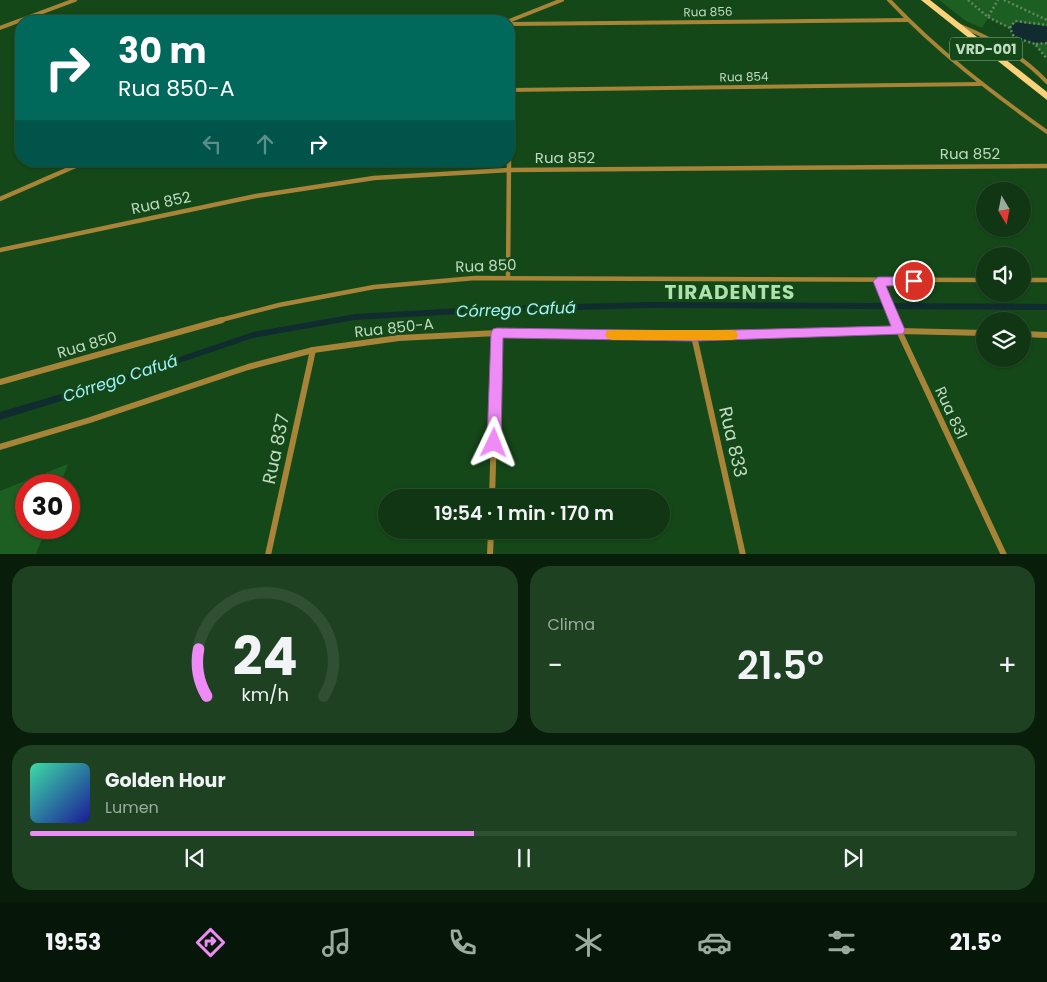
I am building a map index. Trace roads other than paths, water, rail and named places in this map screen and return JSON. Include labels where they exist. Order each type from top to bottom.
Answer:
[{"type":"main road","name":"VRD-001","points":[[926,0],[1047,97]]},
{"type":"street","points":[[35,15],[75,0]]},
{"type":"street","points":[[515,20],[562,0]]},
{"type":"street","points":[[890,0],[908,20],[980,84],[1047,132]]},
{"type":"street","name":"Rua 856","points":[[515,23],[908,20]]},
{"type":"street","points":[[0,28],[15,22]]},
{"type":"street","points":[[953,23],[1000,43],[1047,82]]},
{"type":"street","name":"Rua 854","points":[[515,90],[980,84]]},
{"type":"street","name":"Rua 852","points":[[0,250],[256,196],[374,178],[509,170],[1047,166]]},
{"type":"street","points":[[0,199],[72,167]]},
{"type":"street","points":[[508,277],[509,170]]},
{"type":"street","name":"Rua 850","points":[[0,382],[239,314],[316,297],[374,287],[508,277],[878,281],[976,280]]},
{"type":"street","points":[[1031,280],[1047,280]]},
{"type":"street","name":"Rua 831","points":[[878,281],[1004,554]]},
{"type":"street","name":"Rua 850-A","points":[[0,447],[90,420],[248,367],[312,350],[400,338],[497,333],[694,336],[899,330],[976,333]]},
{"type":"street","points":[[492,489],[497,333]]},
{"type":"street","points":[[1031,334],[1047,335]]},
{"type":"street","name":"Rua 833","points":[[694,336],[743,554]]},
{"type":"street","name":"Rua 837","points":[[268,554],[312,350]]},
{"type":"street","points":[[490,554],[491,539]]},
{"type":"water","points":[[1016,22],[1047,26],[1047,43],[1034,43],[1014,37],[1010,28]]},
{"type":"waterway","name":"Córrego Cafuá","points":[[0,416],[135,375],[253,335],[355,317],[496,309],[651,305],[1047,307]]},
{"type":"district","name":"TIRADENTES","points":[[730,292]]}]
